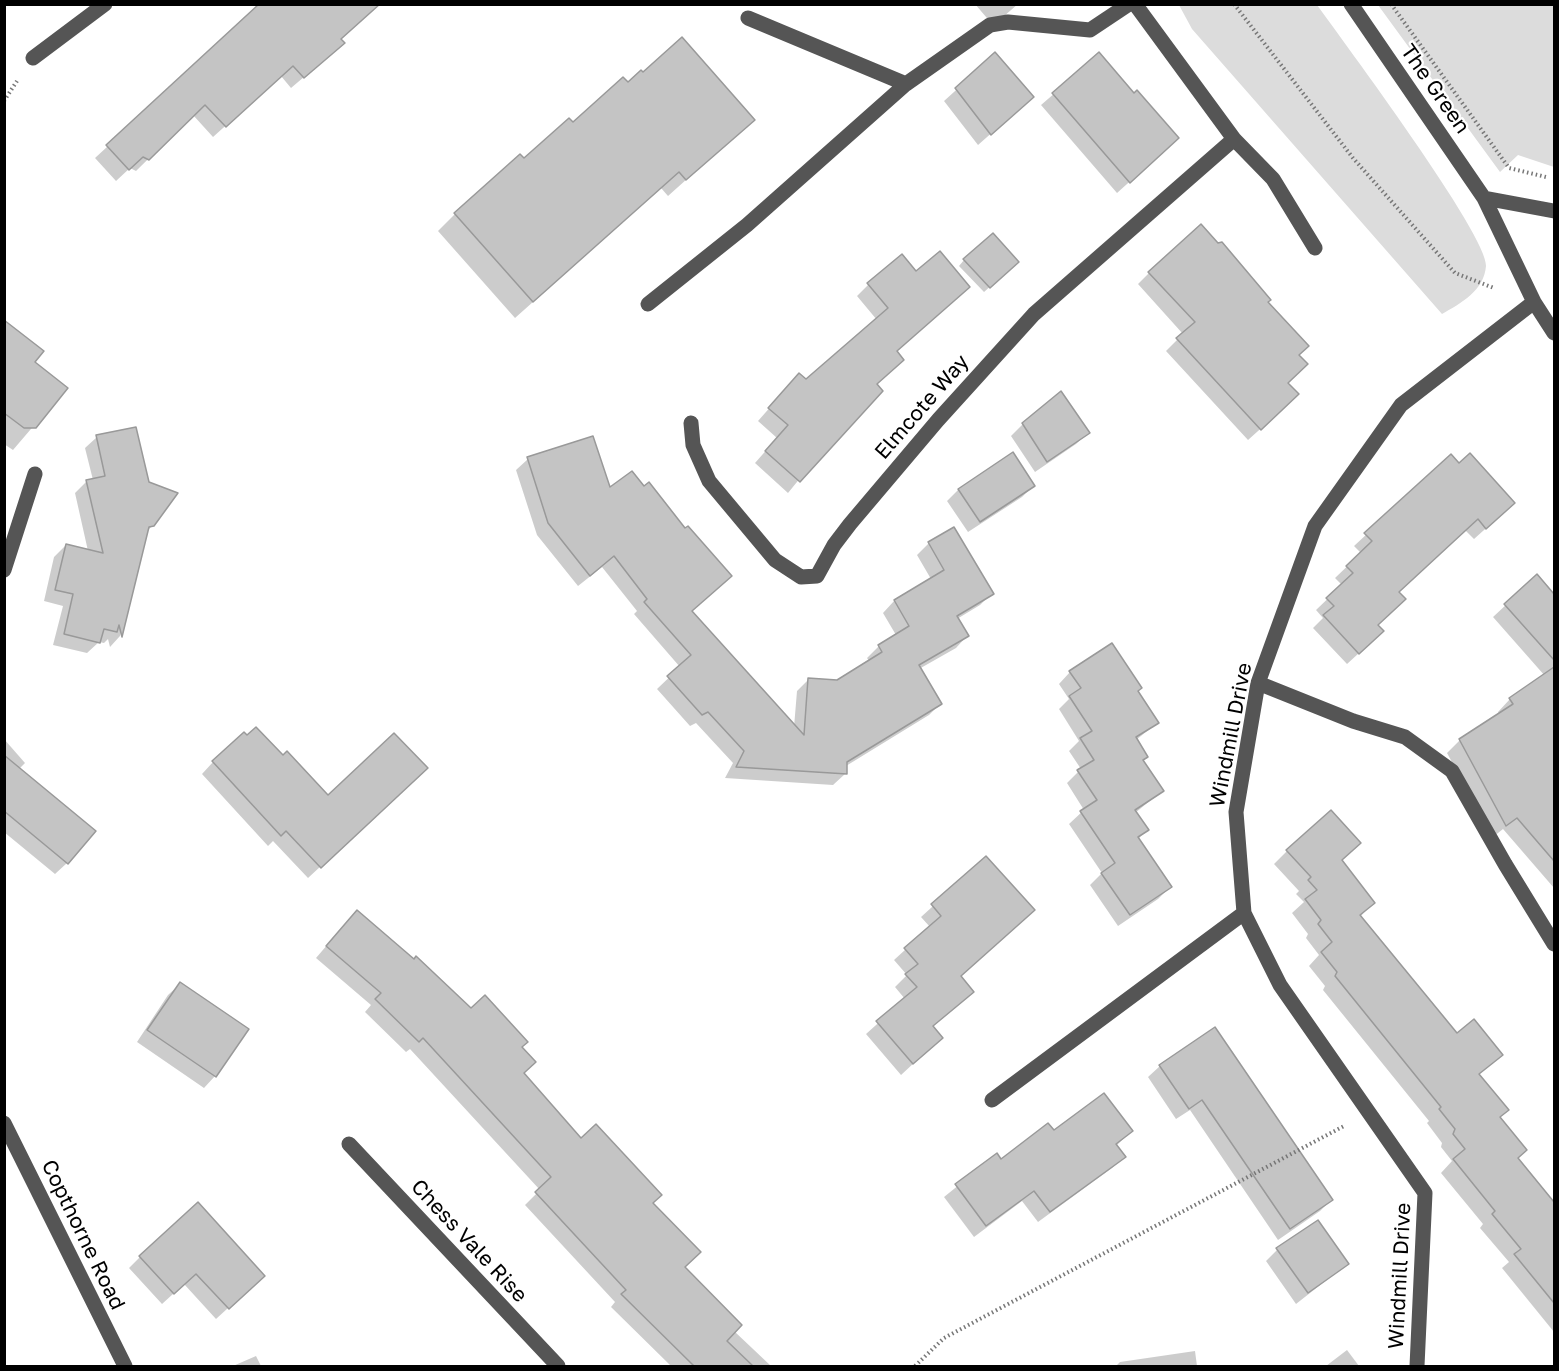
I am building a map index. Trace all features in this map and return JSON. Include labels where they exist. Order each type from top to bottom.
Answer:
[{"type":"street","points":[[33,58],[105,4]]},
{"type":"street","points":[[648,304],[747,225],[906,84],[990,25],[1008,22],[1090,30],[1130,4]]},
{"type":"street","points":[[1135,4],[1234,139],[1273,178],[1315,248]]},
{"type":"street","name":"The Green","points":[[1351,4],[1484,198],[1534,302],[1554,333]]},
{"type":"street","points":[[748,18],[906,84]]},
{"type":"street","name":"Elmcote Way","points":[[691,423],[700,465],[716,490],[775,560],[801,577],[817,576],[834,545],[850,524],[938,420],[1034,314],[1234,139]]},
{"type":"street","points":[[1484,198],[1554,211]]},
{"type":"street","name":"Windmill Drive","points":[[1417,1366],[1425,1193],[1280,986],[1244,913],[1236,812],[1258,683],[1315,526],[1401,405],[1534,302]]},
{"type":"street","points":[[4,570],[36,474]]},
{"type":"street","points":[[1258,683],[1353,721],[1405,737],[1452,771],[1554,944]]},
{"type":"street","points":[[992,1100],[1244,913]]},
{"type":"street","name":"Copthorne Road","points":[[4,1123],[125,1366]]},
{"type":"street","name":"Chess Vale Rise","points":[[349,1144],[558,1366]]},
{"type":"path","points":[[1234,4],[1353,158],[1455,273],[1534,302]]},
{"type":"path","points":[[1391,4],[1509,168],[1554,180]]},
{"type":"path","points":[[915,1366],[944,1338],[1369,1113]]},
{"type":"shaded area","points":[[1179,5],[1317,5],[1383,96],[1465,218],[1481,248],[1486,266],[1476,289],[1464,301],[1442,314],[1192,29]]},
{"type":"shaded area","points":[[1378,5],[1554,5],[1554,167],[1518,155],[1500,172]]},
{"type":"building","points":[[259,4],[380,4],[341,39],[345,43],[304,78],[293,66],[226,127],[205,105],[149,160],[143,157],[129,170],[106,145]]},
{"type":"building","points":[[682,37],[755,120],[686,180],[679,172],[533,302],[454,213],[520,154],[524,158],[569,118],[573,122],[623,77],[628,82],[641,70],[643,72]]},
{"type":"building","points":[[995,52],[1034,97],[991,135],[955,88]]},
{"type":"building","points":[[1099,52],[1134,93],[1137,90],[1179,138],[1130,183],[1052,93]]},
{"type":"building","points":[[1201,224],[1218,243],[1222,242],[1271,300],[1268,302],[1309,346],[1299,355],[1308,364],[1288,383],[1299,394],[1261,430],[1176,338],[1195,322],[1148,272]]},
{"type":"building","points":[[993,233],[1019,262],[990,288],[963,259]]},
{"type":"building","points":[[940,251],[970,287],[897,351],[904,360],[877,384],[883,391],[800,482],[765,451],[788,425],[768,408],[799,373],[806,379],[888,308],[867,283],[902,254],[916,271]]},
{"type":"building","points":[[4,320],[44,351],[35,362],[68,388],[36,428],[24,428],[4,413]]},
{"type":"building","points":[[1061,391],[1090,433],[1047,462],[1022,423]]},
{"type":"building","points":[[136,427],[149,482],[178,493],[154,526],[149,527],[122,637],[119,625],[117,632],[104,629],[100,643],[64,634],[73,594],[55,590],[66,544],[103,553],[86,480],[105,476],[96,435]]},
{"type":"building","points":[[593,436],[610,487],[632,471],[644,486],[649,482],[685,528],[688,526],[732,576],[692,611],[804,735],[808,678],[837,680],[882,652],[878,645],[909,626],[894,600],[944,570],[928,542],[954,527],[994,594],[957,616],[969,636],[919,665],[942,704],[847,762],[847,774],[736,767],[744,751],[708,712],[702,715],[667,676],[691,655],[644,602],[647,599],[614,556],[590,576],[548,523],[527,457]]},
{"type":"building","points":[[1013,452],[1035,486],[980,522],[958,489]]},
{"type":"building","points":[[1470,453],[1515,503],[1486,529],[1478,519],[1399,592],[1406,599],[1378,625],[1384,631],[1359,654],[1323,615],[1334,606],[1326,598],[1353,573],[1346,566],[1372,541],[1364,533],[1451,454],[1459,463]]},
{"type":"building","points":[[1537,574],[1554,594],[1554,660],[1504,604]]},
{"type":"building","points":[[1112,643],[1142,688],[1138,691],[1159,723],[1136,737],[1148,757],[1143,760],[1164,791],[1135,810],[1149,830],[1138,837],[1172,887],[1130,915],[1101,873],[1115,863],[1080,811],[1097,800],[1077,770],[1094,760],[1080,738],[1092,731],[1069,696],[1081,688],[1069,671]]},
{"type":"building","points":[[1554,667],[1554,861],[1517,818],[1506,826],[1459,739],[1513,704],[1509,698]]},
{"type":"building","points":[[256,727],[283,755],[287,751],[328,795],[394,733],[428,768],[321,868],[286,831],[281,836],[212,761],[244,732],[247,735]]},
{"type":"building","points":[[4,755],[96,831],[68,864],[4,811]]},
{"type":"building","points":[[1331,810],[1361,843],[1342,860],[1375,903],[1360,915],[1457,1033],[1474,1019],[1503,1055],[1479,1074],[1509,1110],[1500,1117],[1527,1150],[1518,1158],[1554,1202],[1554,1303],[1514,1254],[1521,1249],[1492,1214],[1495,1211],[1453,1159],[1465,1149],[1453,1134],[1455,1129],[1439,1109],[1441,1107],[1335,976],[1337,972],[1321,952],[1332,942],[1318,924],[1321,920],[1305,899],[1317,890],[1308,880],[1311,877],[1286,850]]},
{"type":"building","points":[[986,856],[1035,910],[961,976],[974,992],[933,1026],[943,1038],[913,1064],[876,1021],[917,987],[905,974],[918,964],[904,948],[941,916],[931,904]]},
{"type":"building","points":[[357,910],[414,959],[416,956],[471,1008],[485,995],[528,1042],[522,1047],[536,1062],[524,1073],[581,1138],[596,1124],[662,1195],[653,1203],[701,1252],[685,1267],[742,1325],[727,1341],[753,1366],[694,1366],[621,1294],[626,1290],[535,1192],[551,1177],[423,1038],[419,1042],[375,999],[381,993],[326,946]]},
{"type":"building","points":[[180,982],[249,1029],[216,1077],[147,1030]]},
{"type":"building","points":[[1215,1027],[1333,1200],[1290,1229],[1202,1100],[1189,1109],[1159,1065]]},
{"type":"building","points":[[1104,1093],[1133,1131],[1116,1144],[1126,1157],[1050,1212],[1034,1191],[986,1226],[955,1184],[997,1153],[1001,1159],[1048,1123],[1054,1130]]},
{"type":"building","points":[[198,1202],[265,1276],[229,1309],[196,1274],[174,1294],[139,1256]]},
{"type":"building","points":[[1318,1220],[1349,1264],[1308,1293],[1276,1248]]}]
